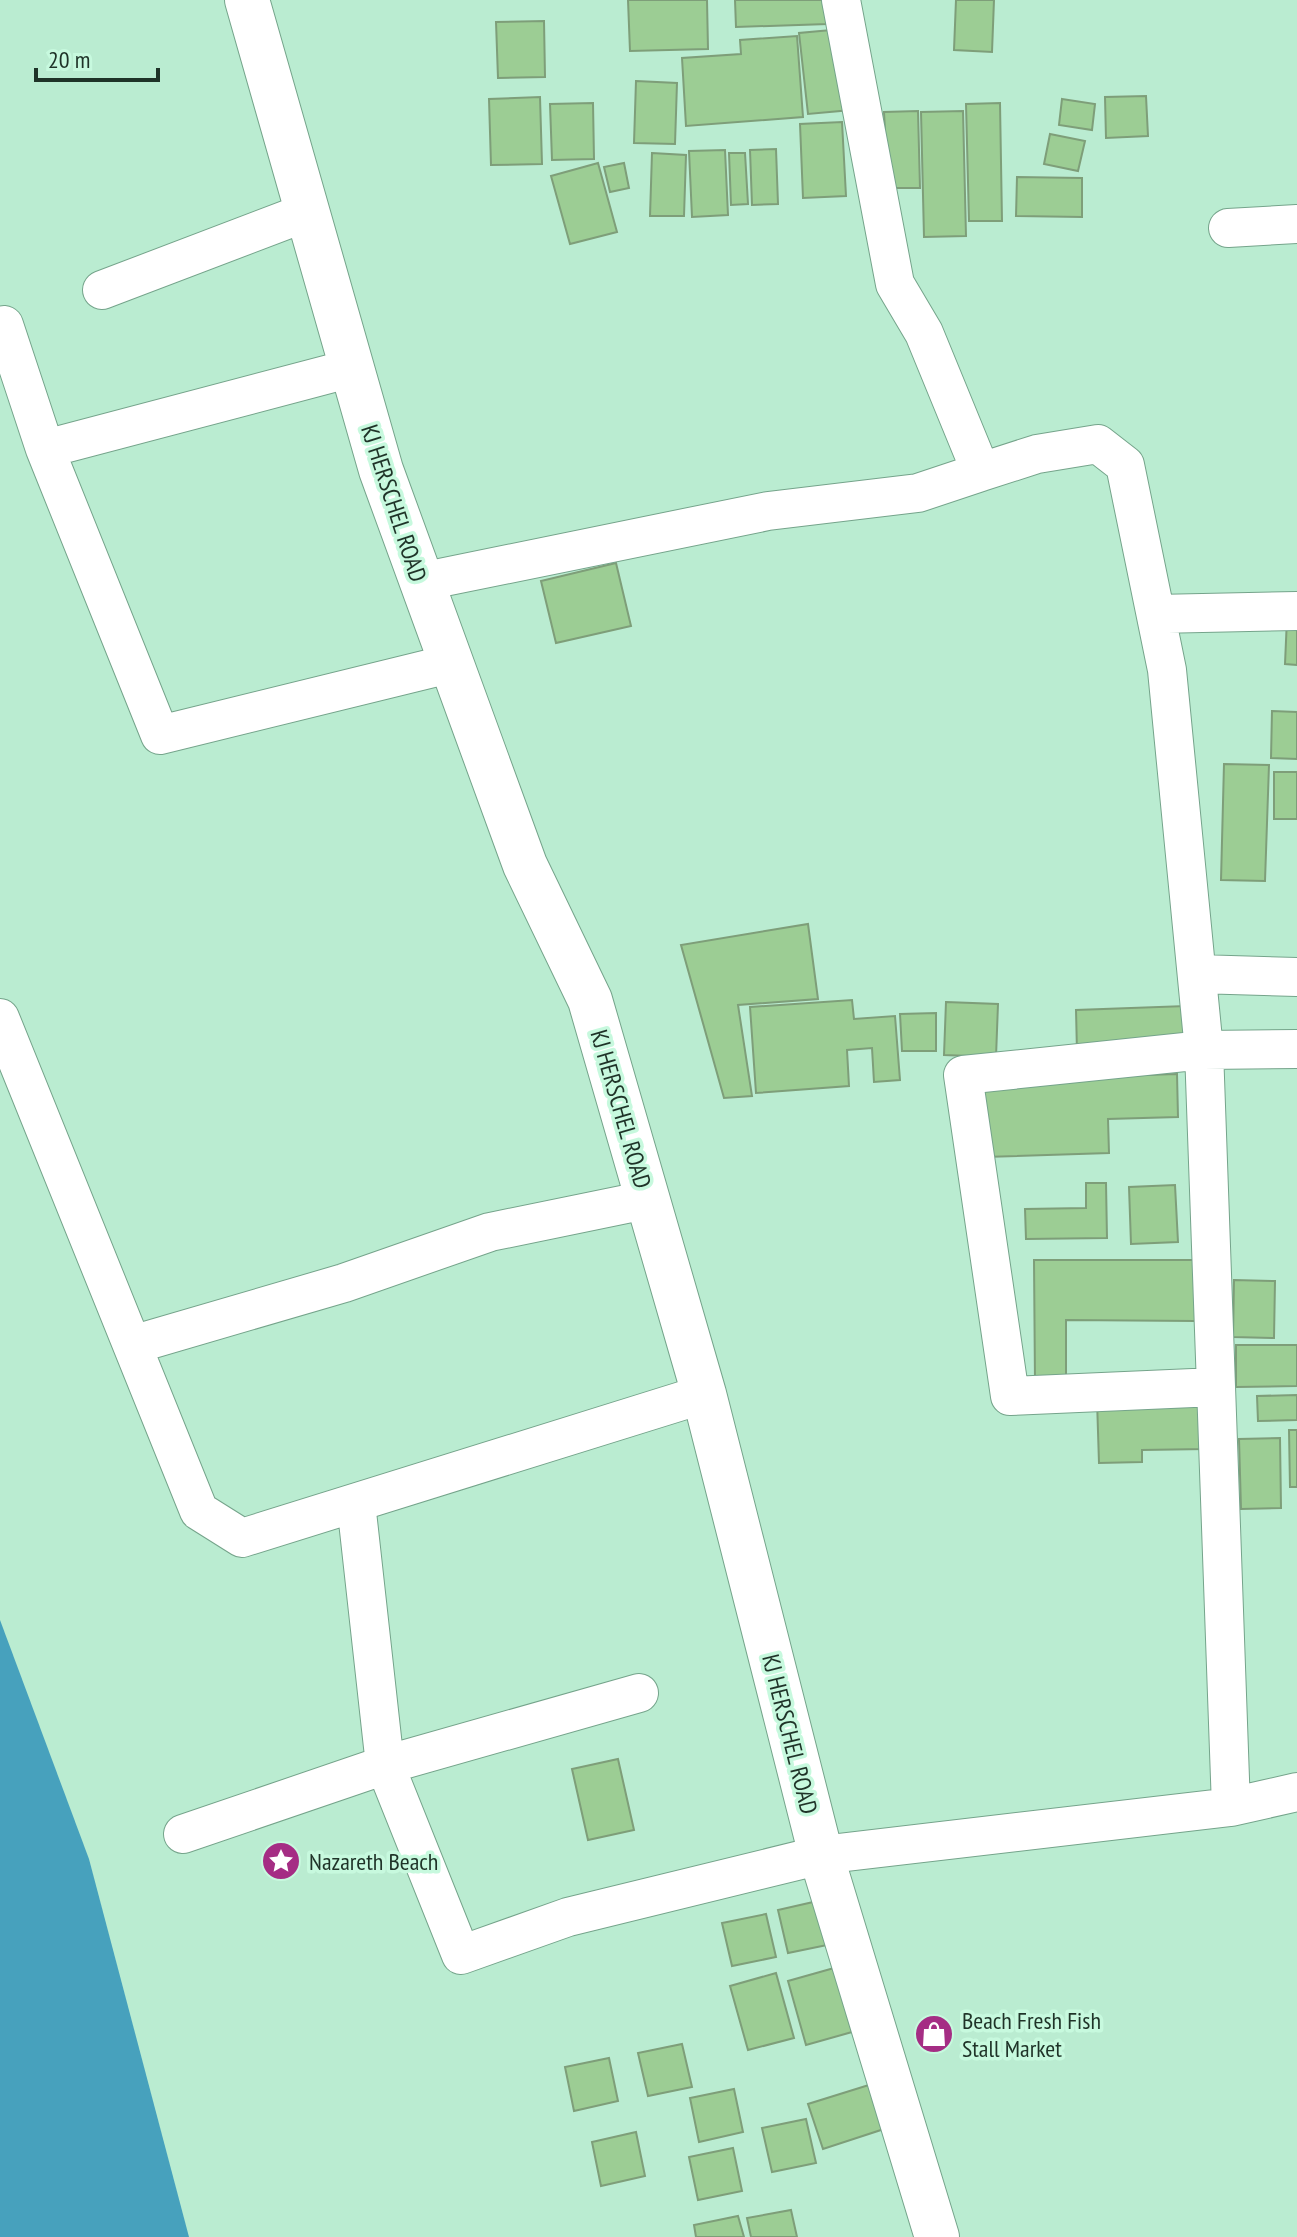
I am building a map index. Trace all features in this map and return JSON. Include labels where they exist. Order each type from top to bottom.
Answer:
[{"type":"main road","name":"KJ HERSCHEL ROAD","points":[[247,0],[381,470],[449,664],[525,865],[590,1000],[704,1394],[821,1855],[937,2237]]},
{"type":"street","points":[[841,0],[895,284],[924,333],[981,472]]},
{"type":"street","points":[[102,290],[307,212]]},
{"type":"street","points":[[1228,228],[1297,224]]},
{"type":"street","points":[[4,325],[45,449],[160,735],[449,664]]},
{"type":"street","points":[[45,449],[352,368]]},
{"type":"street","points":[[420,582],[768,511],[918,493],[1037,454],[1098,444],[1125,465],[1167,670],[1204,1050],[1231,1807]]},
{"type":"street","points":[[1156,614],[1297,611]]},
{"type":"street","points":[[1197,974],[1297,977]]},
{"type":"street","points":[[0,1018],[199,1511],[242,1538],[704,1394]]},
{"type":"street","points":[[1216,1387],[1010,1396],[963,1075],[1204,1050],[1297,1049]]},
{"type":"street","points":[[132,1345],[344,1283],[490,1232],[646,1200]]},
{"type":"street","points":[[356,1503],[385,1765],[461,1955],[568,1917],[821,1855],[1231,1807],[1297,1792]]},
{"type":"street","points":[[183,1834],[385,1765],[639,1693]]},
{"type":"water","points":[[0,1620],[89,1859],[189,2237],[0,2237]]},
{"type":"building","points":[[628,0],[707,0],[708,49],[630,51]]},
{"type":"building","points":[[735,0],[826,0],[827,24],[736,27]]},
{"type":"building","points":[[956,0],[994,0],[992,52],[954,50]]},
{"type":"building","points":[[544,21],[545,77],[498,78],[496,22]]},
{"type":"building","points":[[842,29],[851,110],[808,114],[799,33]]},
{"type":"building","points":[[797,36],[803,117],[686,126],[682,58],[741,54],[740,40]]},
{"type":"building","points":[[636,81],[677,83],[675,144],[634,143]]},
{"type":"building","points":[[1146,96],[1148,136],[1106,138],[1105,97]]},
{"type":"building","points":[[540,97],[542,164],[491,165],[489,99]]},
{"type":"building","points":[[1062,99],[1095,104],[1092,130],[1059,125]]},
{"type":"building","points":[[593,103],[594,159],[552,160],[550,104]]},
{"type":"building","points":[[1000,103],[1002,221],[969,221],[966,104]]},
{"type":"building","points":[[918,111],[920,188],[888,188],[884,112]]},
{"type":"building","points":[[963,111],[966,236],[924,237],[921,112]]},
{"type":"building","points":[[842,122],[846,196],[803,198],[800,124]]},
{"type":"building","points":[[1050,134],[1085,141],[1078,171],[1044,164]]},
{"type":"building","points":[[776,149],[778,204],[752,205],[750,150]]},
{"type":"building","points":[[725,150],[728,215],[692,217],[689,151]]},
{"type":"building","points":[[652,153],[686,155],[684,216],[650,216]]},
{"type":"building","points":[[729,153],[745,153],[748,204],[731,205]]},
{"type":"building","points":[[598,163],[617,232],[570,244],[551,176]]},
{"type":"building","points":[[624,163],[629,188],[610,192],[604,167]]},
{"type":"building","points":[[1017,177],[1082,178],[1082,217],[1016,216]]},
{"type":"building","points":[[616,563],[631,626],[556,643],[541,581]]},
{"type":"building","points":[[1287,618],[1297,618],[1297,665],[1285,664]]},
{"type":"building","points":[[1272,711],[1297,712],[1297,759],[1271,758]]},
{"type":"building","points":[[1224,764],[1269,765],[1265,881],[1221,880]]},
{"type":"building","points":[[1274,772],[1297,772],[1297,819],[1274,819]]},
{"type":"building","points":[[808,924],[818,999],[738,1005],[752,1096],[724,1098],[681,945]]},
{"type":"building","points":[[852,1000],[854,1019],[895,1016],[900,1080],[874,1082],[872,1048],[847,1050],[849,1086],[756,1093],[750,1007]]},
{"type":"building","points":[[946,1002],[998,1004],[996,1057],[944,1055]]},
{"type":"building","points":[[1186,1006],[1187,1048],[1077,1052],[1076,1010]]},
{"type":"building","points":[[936,1013],[936,1051],[902,1051],[900,1014]]},
{"type":"building","points":[[1177,1074],[1178,1117],[1108,1119],[1109,1153],[984,1157],[982,1080]]},
{"type":"building","points":[[1086,1183],[1106,1183],[1107,1238],[1026,1239],[1025,1209],[1086,1208]]},
{"type":"building","points":[[1175,1185],[1178,1242],[1131,1244],[1129,1187]]},
{"type":"building","points":[[1034,1260],[1195,1260],[1195,1321],[1066,1320],[1066,1383],[1035,1382]]},
{"type":"building","points":[[1234,1280],[1275,1281],[1274,1338],[1233,1337]]},
{"type":"building","points":[[1236,1345],[1297,1345],[1297,1386],[1236,1387]]},
{"type":"building","points":[[1297,1395],[1297,1420],[1258,1421],[1257,1396]]},
{"type":"building","points":[[1204,1398],[1205,1449],[1142,1450],[1142,1462],[1099,1463],[1097,1400]]},
{"type":"building","points":[[1289,1430],[1297,1430],[1297,1487],[1290,1487]]},
{"type":"building","points":[[1280,1438],[1281,1508],[1241,1509],[1239,1439]]},
{"type":"building","points":[[618,1759],[634,1830],[588,1840],[572,1769]]},
{"type":"building","points":[[822,1900],[832,1944],[788,1953],[778,1910]]},
{"type":"building","points":[[766,1914],[776,1957],[732,1966],[722,1923]]},
{"type":"building","points":[[834,1968],[852,2032],[806,2045],[788,1981]]},
{"type":"building","points":[[776,1973],[794,2038],[748,2050],[730,1986]]},
{"type":"building","points":[[682,2044],[692,2087],[648,2096],[638,2053]]},
{"type":"building","points":[[609,2058],[618,2101],[574,2111],[565,2067]]},
{"type":"building","points":[[872,2084],[887,2128],[823,2149],[808,2104]]},
{"type":"building","points":[[734,2089],[743,2132],[699,2142],[690,2098]]},
{"type":"building","points":[[806,2119],[816,2163],[772,2172],[762,2128]]},
{"type":"building","points":[[636,2132],[645,2176],[601,2186],[592,2142]]},
{"type":"building","points":[[733,2148],[742,2191],[698,2200],[689,2157]]},
{"type":"building","points":[[791,2210],[797,2237],[751,2237],[747,2218]]},
{"type":"building","points":[[738,2216],[744,2237],[696,2237],[694,2225]]},
{"type":"place","name":"Nazareth Beach","points":[[281,1861]]},
{"type":"place","name":"Beach Fresh Fish Stall Market","points":[[934,2034]]}]
